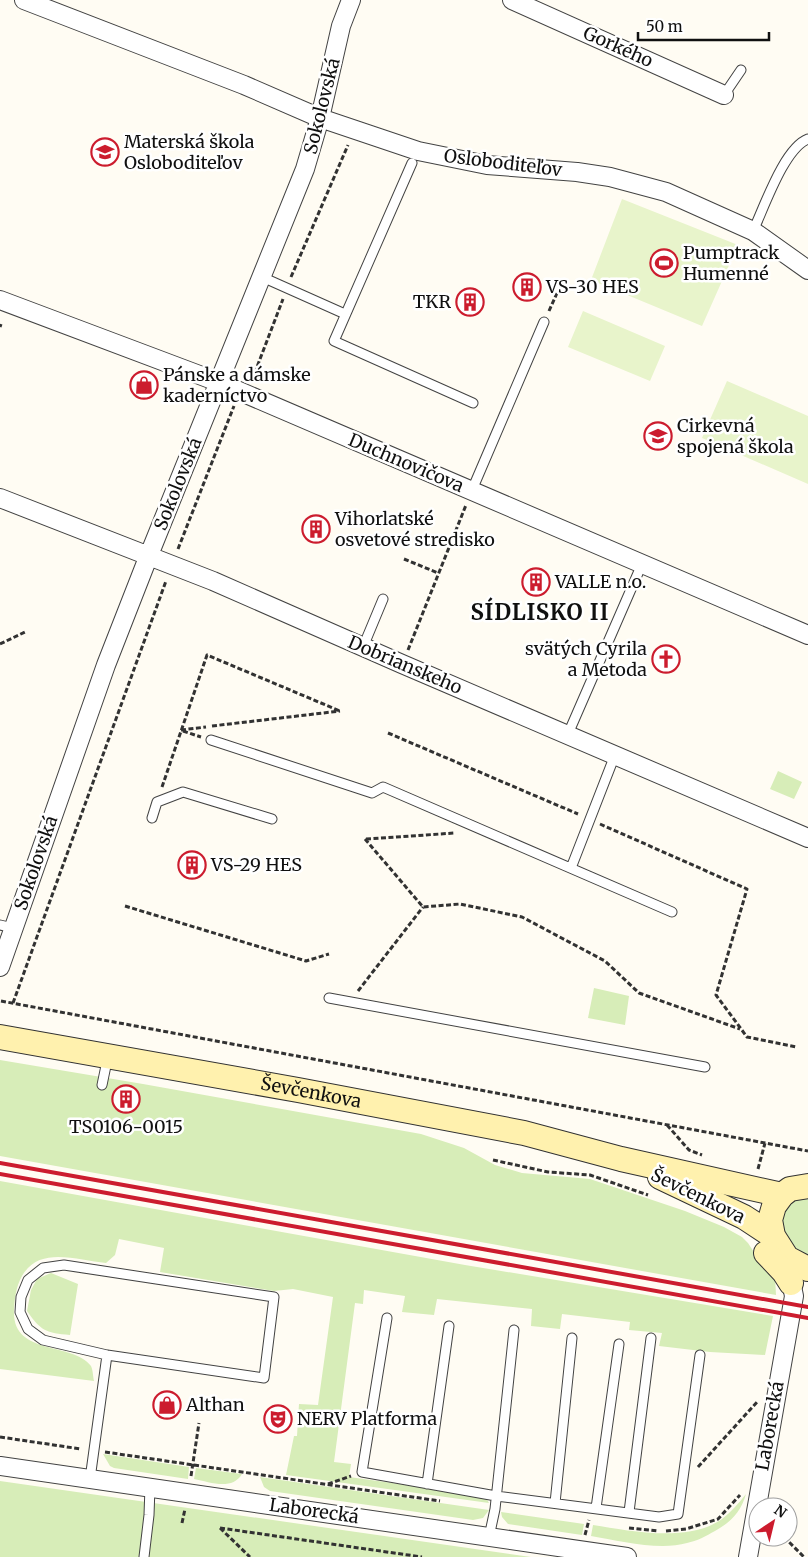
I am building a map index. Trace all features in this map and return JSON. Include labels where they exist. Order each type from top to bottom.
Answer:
[{"type":"main road","name":"Ševčenkova","points":[[0,1037],[524,1133],[621,1159],[782,1195],[774,1206],[770,1220],[773,1236],[800,1284]]},
{"type":"main road","name":"Ševčenkova","points":[[621,1159],[750,1221],[773,1236]]},
{"type":"main road","points":[[782,1195],[790,1189],[808,1186]]},
{"type":"main road","points":[[750,1221],[764,1250],[784,1272],[800,1284]]},
{"type":"street","name":"Osloboditeľov","points":[[24,0],[244,85],[320,118],[418,151],[487,165],[577,172],[666,192],[753,232],[808,270]]},
{"type":"street","name":"Sokolovská","points":[[0,967],[7,927],[103,674],[218,382],[306,169],[342,26],[351,0]]},
{"type":"street","name":"Gorkého","points":[[512,0],[724,95]]},
{"type":"street","name":"Duchnovičova","points":[[0,300],[218,382],[808,635]]},
{"type":"street","name":"Dobrianskeho","points":[[0,498],[172,564],[808,838]]},
{"type":"street","name":"Laborecká","points":[[748,1557],[800,1284]]},
{"type":"street","name":"Laborecká","points":[[0,1466],[623,1557]]},
{"type":"lane","points":[[724,95],[741,70]]},
{"type":"lane","points":[[753,232],[787,157],[802,141],[808,139]]},
{"type":"lane","points":[[412,163],[334,340],[473,403]]},
{"type":"lane","points":[[262,277],[346,314]]},
{"type":"lane","points":[[472,490],[544,322]]},
{"type":"lane","points":[[568,734],[642,564]]},
{"type":"lane","points":[[363,647],[383,599]]},
{"type":"lane","points":[[211,740],[372,793],[383,787],[672,912]]},
{"type":"lane","points":[[571,868],[615,755]]},
{"type":"lane","points":[[152,818],[158,802],[183,792],[272,819]]},
{"type":"lane","points":[[329,998],[705,1067]]},
{"type":"lane","points":[[102,1085],[108,1056]]},
{"type":"lane","points":[[64,1265],[274,1297],[264,1378],[107,1355],[43,1340],[28,1329],[20,1312],[21,1296],[28,1280],[42,1268],[64,1265]]},
{"type":"lane","points":[[387,1318],[362,1472],[496,1496],[659,1517],[678,1514],[700,1355]]},
{"type":"lane","points":[[427,1484],[449,1326]]},
{"type":"lane","points":[[489,1537],[496,1496],[514,1330]]},
{"type":"lane","points":[[555,1503],[572,1338]]},
{"type":"lane","points":[[629,1512],[651,1338]]},
{"type":"lane","points":[[596,1508],[619,1344]]},
{"type":"lane","points":[[90,1479],[107,1355]]},
{"type":"lane","points":[[144,1557],[150,1487]]},
{"type":"path","points":[[250,385],[287,288],[348,143]]},
{"type":"path","points":[[544,322],[556,293]]},
{"type":"path","points":[[13,1003],[172,564],[237,399]]},
{"type":"path","points":[[402,664],[472,490]]},
{"type":"path","points":[[404,560],[438,573]]},
{"type":"path","points":[[0,644],[25,632]]},
{"type":"path","points":[[158,802],[181,730],[207,655],[340,711],[181,730]]},
{"type":"path","points":[[181,730],[211,740]]},
{"type":"path","points":[[388,733],[590,819],[747,889],[716,995],[747,1037],[796,1046]]},
{"type":"path","points":[[423,907],[365,839],[486,831]]},
{"type":"path","points":[[349,1002],[423,907],[460,904],[522,917],[605,961],[639,993],[741,1029]]},
{"type":"path","points":[[125,906],[306,961],[329,954]]},
{"type":"path","points":[[0,1001],[808,1151]]},
{"type":"path","points":[[667,1125],[689,1150],[706,1156]]},
{"type":"path","points":[[757,1174],[765,1144]]},
{"type":"path","points":[[493,1160],[548,1172],[590,1176],[653,1196]]},
{"type":"path","points":[[682,1484],[762,1397],[760,1406]]},
{"type":"path","points":[[193,1466],[199,1423]]},
{"type":"path","points":[[328,1484],[362,1472]]},
{"type":"path","points":[[250,1557],[220,1528],[420,1557]]},
{"type":"path","points":[[794,1547],[804,1557]]},
{"type":"green space","name":"Pumptrack Humenné","points":[[622,199],[738,245],[702,326],[591,280]]},
{"type":"green space","points":[[583,311],[665,346],[650,381],[568,347]]},
{"type":"green space","points":[[727,381],[808,416],[808,484],[702,438]]},
{"type":"green space","points":[[778,771],[802,782],[794,799],[770,789]]},
{"type":"green space","points":[[594,988],[629,996],[625,1025],[588,1018]]},
{"type":"green space","points":[[0,1060],[421,1134],[464,1148],[495,1165],[522,1173],[590,1179],[685,1211],[724,1227],[742,1237],[763,1266],[775,1277],[776,1295],[0,1156]]},
{"type":"green space","points":[[0,1181],[465,1265],[773,1316],[765,1355],[710,1352],[659,1346],[662,1333],[629,1330],[630,1322],[562,1314],[560,1329],[531,1326],[532,1309],[437,1299],[434,1315],[402,1312],[405,1296],[364,1290],[363,1304],[355,1303],[334,1462],[351,1464],[349,1477],[479,1495],[486,1498],[489,1503],[286,1475],[294,1436],[297,1436],[299,1404],[318,1405],[333,1297],[293,1289],[274,1291],[160,1272],[164,1248],[119,1239],[115,1255],[106,1263],[60,1257],[39,1261],[30,1266],[22,1276],[15,1296],[16,1324],[22,1335],[32,1342],[82,1358],[91,1366],[94,1381],[0,1369]]},
{"type":"green space","points":[[808,1196],[808,1257],[788,1243],[781,1225],[784,1212],[788,1206],[800,1198]]},
{"type":"green space","points":[[51,1273],[78,1284],[70,1335],[45,1330],[36,1323],[27,1311],[31,1290],[37,1279]]},
{"type":"green space","points":[[103,1454],[189,1467],[188,1479],[114,1468],[110,1466]]},
{"type":"green space","points":[[196,1468],[242,1474],[233,1482],[220,1484],[194,1479]]},
{"type":"green space","points":[[260,1477],[489,1510],[483,1518],[473,1520],[270,1491],[264,1487]]},
{"type":"green space","points":[[0,1481],[531,1557],[0,1557]]},
{"type":"green space","points":[[746,1494],[741,1506],[731,1520],[712,1533],[691,1542],[652,1546],[591,1536],[593,1525],[642,1532],[676,1533],[693,1531],[722,1519]]},
{"type":"green space","points":[[501,1512],[584,1524],[582,1535],[508,1524],[502,1517]]},
{"type":"railway","points":[[0,1163],[808,1307]]},
{"type":"railway","points":[[0,1174],[808,1318]]},
{"type":"place","name":"Materská škola Osloboditeľov","points":[[105,152]]},
{"type":"place","name":"Pumptrack Humenné","points":[[664,263]]},
{"type":"place","name":"VS-30 HES","points":[[527,287]]},
{"type":"place","name":"TKR","points":[[470,302]]},
{"type":"place","name":"Pánske a dámske kaderníctvo","points":[[144,385]]},
{"type":"place","name":"Cirkevná spojená škola","points":[[658,436]]},
{"type":"place","name":"Vihorlatské osvetové stredisko","points":[[316,529]]},
{"type":"place","name":"VALLE n.o.","points":[[536,582]]},
{"type":"place","name":"svätých Cyrila a Metoda","points":[[666,659]]},
{"type":"place","name":"VS-29 HES","points":[[192,865]]},
{"type":"place","name":"TS0106-0015","points":[[126,1099]]},
{"type":"place","name":"Althan","points":[[167,1405]]},
{"type":"place","name":"NERV Platforma","points":[[278,1419]]},
{"type":"district","name":"SÍDLISKO II","points":[[540,612]]}]
